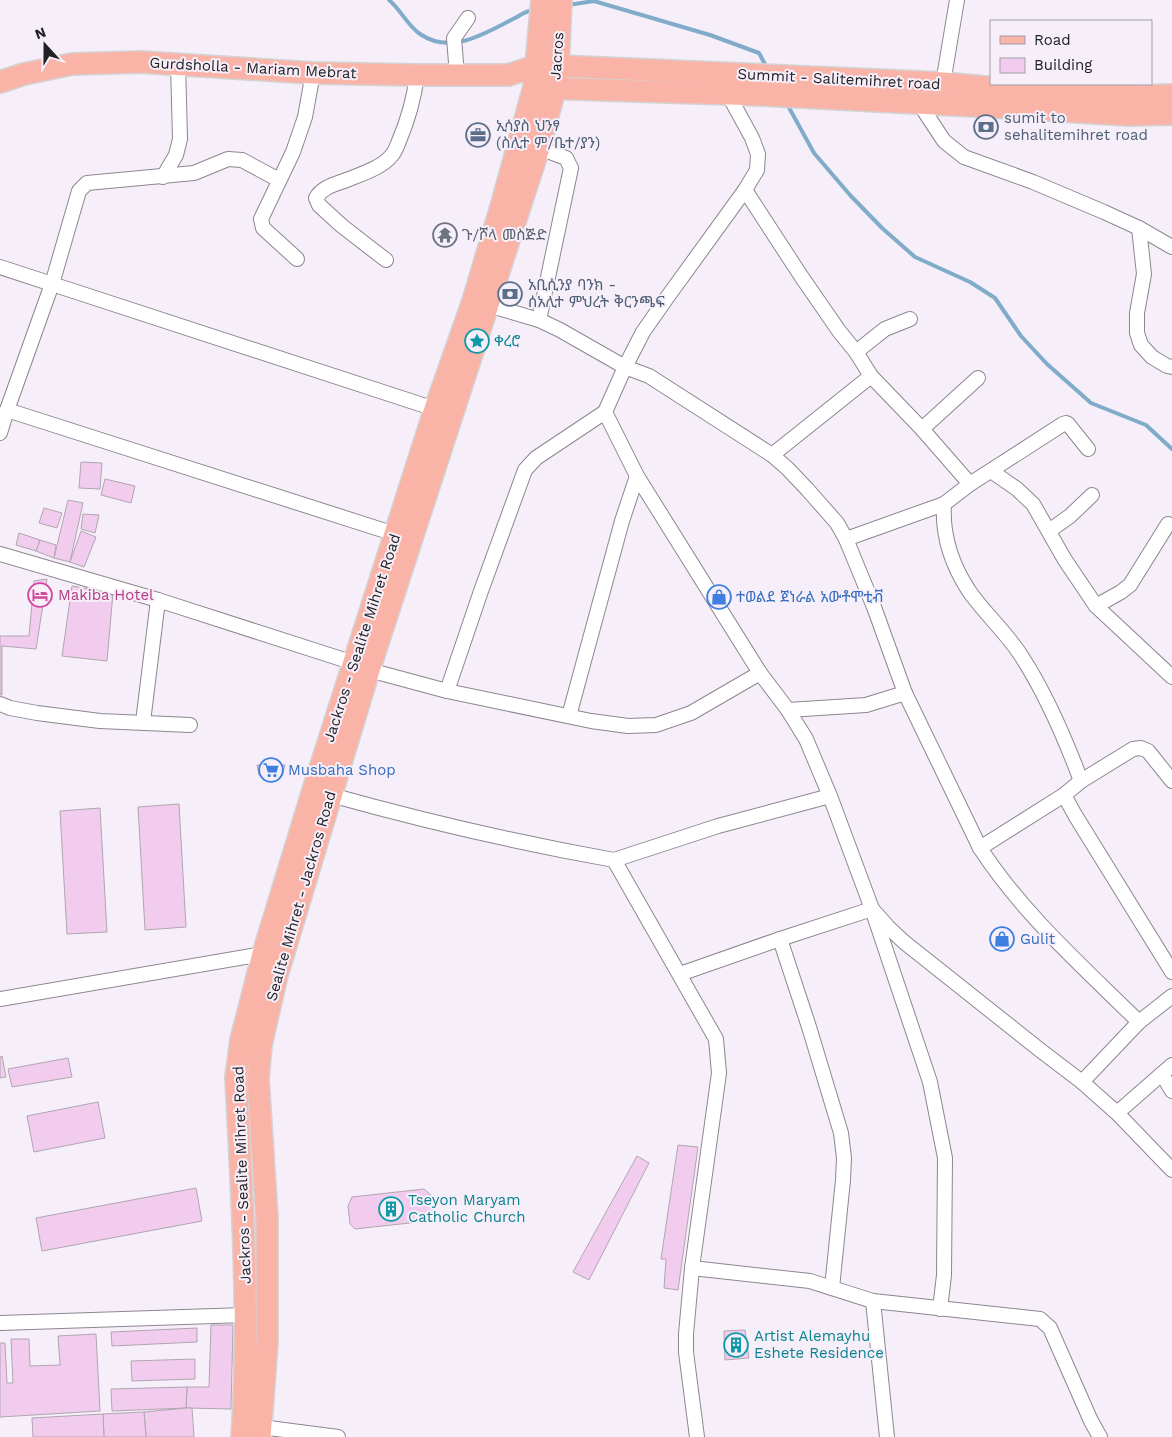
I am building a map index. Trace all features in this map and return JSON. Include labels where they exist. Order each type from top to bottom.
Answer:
[{"type":"main road","points":[[542,0],[550,25]]},
{"type":"main road","points":[[550,25],[561,0]]},
{"type":"main road","name":"Jacros","points":[[550,25],[558,66],[555,89]]},
{"type":"main road","name":"Jackros - Sealite Mihret Road","points":[[242,1437],[246,1315],[236,1077],[241,1040],[263,954],[314,788],[361,666],[395,534],[435,409],[476,292],[550,25]]},
{"type":"main road","name":"Gurdsholla - Mariam Mebrat","points":[[0,82],[24,74],[72,64],[140,62],[313,73],[417,75],[456,66],[508,75],[535,76]]},
{"type":"main road","name":"Summit - Salitemihret road","points":[[535,76],[558,66],[737,74],[799,87],[943,83],[1014,99],[1172,95]]},
{"type":"main road","points":[[535,76],[555,89],[762,95],[799,87],[919,103],[1014,99],[1130,115],[1172,114]]},
{"type":"main road","name":"Sealite Mihret - Jackros Road","points":[[260,1432],[266,1342],[267,1218],[258,1079],[261,1045],[277,975],[330,796],[361,666],[488,306],[539,148],[555,89]]},
{"type":"main road","points":[[243,1219],[267,1218]]},
{"type":"street","points":[[943,83],[958,0]]},
{"type":"street","points":[[456,66],[454,38],[468,18]]},
{"type":"street","points":[[163,177],[176,154],[180,139],[178,64]]},
{"type":"street","points":[[297,259],[263,228],[261,220],[293,152],[305,117],[313,73]]},
{"type":"street","points":[[386,260],[319,205],[316,198],[325,188],[376,168],[392,155],[406,124],[415,94],[417,75]]},
{"type":"street","points":[[448,691],[481,591],[525,470],[536,458],[605,412],[625,367],[648,326],[745,190],[757,170],[758,154],[752,138],[728,94]]},
{"type":"street","points":[[919,103],[944,141],[964,157],[1033,182],[1139,228],[1172,247]]},
{"type":"street","points":[[539,148],[566,158],[571,168],[539,320]]},
{"type":"street","points":[[0,433],[52,284],[79,190],[87,183],[194,173],[228,159],[242,160],[279,180]]},
{"type":"street","points":[[745,190],[801,276],[871,376],[922,429],[970,484]]},
{"type":"street","points":[[1139,228],[1144,274],[1137,313],[1137,333],[1141,345],[1152,357],[1170,370]]},
{"type":"street","points":[[0,266],[435,409]]},
{"type":"street","points":[[488,306],[539,320],[625,367],[649,376],[772,455],[813,496],[836,523],[846,540],[874,607],[904,693],[980,848],[995,871],[1054,940],[1139,1022]]},
{"type":"street","points":[[856,352],[885,329],[910,319]]},
{"type":"street","points":[[772,455],[871,376]]},
{"type":"street","points":[[922,429],[978,378]]},
{"type":"street","points":[[7,410],[395,534]]},
{"type":"street","points":[[605,412],[637,476],[760,673],[788,710],[806,739],[830,796],[872,910],[930,1082],[945,1158],[944,1276],[940,1310]]},
{"type":"street","points":[[846,540],[944,504],[970,484],[1063,424],[1068,424],[1088,449]]},
{"type":"street","points":[[991,471],[1017,489],[1033,504],[1065,560],[1096,606],[1172,677]]},
{"type":"street","points":[[569,716],[622,521],[637,476]]},
{"type":"street","points":[[1049,531],[1070,516],[1092,495]]},
{"type":"street","points":[[944,504],[945,536],[955,565],[970,591],[1021,656],[1067,743],[1081,781]]},
{"type":"street","points":[[1096,606],[1130,585],[1168,524]]},
{"type":"street","points":[[0,554],[158,600],[361,666],[448,691],[628,726],[656,725],[691,713],[760,673]]},
{"type":"street","points":[[143,722],[158,600]]},
{"type":"street","points":[[788,710],[866,705],[904,693]]},
{"type":"street","points":[[0,704],[10,708],[100,721],[190,725]]},
{"type":"street","points":[[980,848],[1133,749],[1141,748],[1148,751],[1172,781]]},
{"type":"street","points":[[1064,795],[1172,972]]},
{"type":"street","points":[[330,796],[408,816],[577,854],[614,860],[718,826],[830,796]]},
{"type":"street","points":[[614,860],[716,1039],[719,1073],[692,1268],[686,1334],[686,1352],[697,1437]]},
{"type":"street","points":[[680,974],[780,939],[872,910]]},
{"type":"street","points":[[872,910],[904,942],[1082,1082],[1117,1113],[1172,1170]]},
{"type":"street","points":[[780,939],[841,1132],[844,1158],[843,1180],[832,1288]]},
{"type":"street","points":[[0,998],[263,954]]},
{"type":"street","points":[[1082,1082],[1139,1022],[1172,996]]},
{"type":"street","points":[[1117,1113],[1167,1070],[1172,1091]]},
{"type":"street","points":[[692,1268],[810,1281],[873,1301],[940,1310],[1040,1319],[1050,1328],[1091,1421],[1100,1437]]},
{"type":"street","points":[[873,1301],[888,1437]]},
{"type":"street","points":[[0,1323],[246,1315]]},
{"type":"street","points":[[260,1432],[338,1437]]},
{"type":"building","points":[[81,462],[102,463],[100,489],[79,488]]},
{"type":"building","points":[[105,479],[135,486],[131,503],[101,495]]},
{"type":"building","points":[[68,500],[83,503],[70,562],[54,558]]},
{"type":"building","points":[[44,508],[62,513],[57,528],[39,523]]},
{"type":"building","points":[[83,514],[99,515],[95,533],[81,529]]},
{"type":"building","points":[[81,531],[96,537],[84,567],[70,562]]},
{"type":"building","points":[[19,533],[40,540],[36,551],[16,545]]},
{"type":"building","points":[[40,540],[56,545],[54,558],[36,551]]},
{"type":"building","points":[[47,579],[36,649],[2,646],[2,695],[0,695],[0,636],[29,636],[34,581]]},
{"type":"building","points":[[72,586],[113,593],[107,661],[62,656]]},
{"type":"building","name":"Musbaha Shop","points":[[257,765],[285,765],[282,776],[259,775]]},
{"type":"building","points":[[179,804],[186,927],[145,930],[138,807]]},
{"type":"building","points":[[100,808],[107,932],[67,934],[60,811]]},
{"type":"building","points":[[2,1056],[6,1077],[0,1078],[0,1057]]},
{"type":"building","points":[[68,1058],[72,1077],[12,1087],[8,1069]]},
{"type":"building","points":[[98,1102],[105,1138],[34,1152],[27,1116]]},
{"type":"building","points":[[678,1145],[698,1147],[678,1290],[664,1288],[666,1259],[661,1259]]},
{"type":"building","points":[[637,1156],[649,1163],[589,1280],[573,1272]]},
{"type":"building","points":[[196,1188],[202,1221],[42,1251],[36,1218]]},
{"type":"building","name":"Tseyon Maryam Catholic Church","points":[[424,1189],[432,1196],[434,1213],[428,1221],[355,1229],[350,1224],[348,1206],[352,1197]]},
{"type":"building","points":[[211,1325],[233,1325],[231,1409],[186,1408],[187,1387],[209,1387]]},
{"type":"building","points":[[197,1328],[197,1342],[112,1346],[111,1332]]},
{"type":"building","name":"Artist Alemayhu Eshete Residence","points":[[745,1330],[749,1358],[725,1360],[724,1331]]},
{"type":"building","points":[[96,1334],[100,1411],[0,1417],[0,1343],[5,1343],[7,1383],[13,1383],[11,1339],[29,1339],[30,1366],[60,1365],[58,1336]]},
{"type":"building","points":[[195,1359],[195,1379],[132,1381],[131,1361]]},
{"type":"building","points":[[187,1387],[186,1408],[112,1411],[111,1389]]},
{"type":"building","points":[[192,1408],[194,1437],[146,1437],[144,1412]]},
{"type":"building","points":[[144,1412],[146,1437],[104,1437],[103,1414]]},
{"type":"building","points":[[103,1414],[104,1437],[33,1437],[32,1418]]},
{"type":"waterway","points":[[389,0],[420,34],[444,43],[467,40],[479,36],[526,12],[534,10]]},
{"type":"waterway","points":[[568,5],[594,1],[710,35],[759,53],[767,68]]},
{"type":"waterway","points":[[787,104],[814,153],[850,195],[882,228],[915,257],[970,282],[995,298],[1021,336],[1047,364],[1091,403],[1146,425],[1172,449]]},
{"type":"place","name":"sumit to sehalitemihret road","points":[[986,127]]},
{"type":"place","name":"ኢሳያስ ህንፃ (ስሊተ ም/ቤተ/ያን)","points":[[478,135]]},
{"type":"place","name":"ጉ/ሾላ መስጅድ","points":[[445,235]]},
{"type":"place","name":"አቢሲንያ ባንክ - ሰአሊተ ምህረት ቅርንጫፍ","points":[[510,294]]},
{"type":"place","name":"ቀረሮ","points":[[477,341]]},
{"type":"place","name":"Makiba Hotel","points":[[40,595]]},
{"type":"place","name":"ተወልደ ጀነራል አውቶሞቲቭ","points":[[719,597]]},
{"type":"place","name":"Musbaha Shop","points":[[271,770]]},
{"type":"place","name":"Gulit","points":[[1002,939]]},
{"type":"place","name":"Tseyon Maryam Catholic Church","points":[[391,1209]]},
{"type":"place","name":"Artist Alemayhu Eshete Residence","points":[[736,1345]]}]
